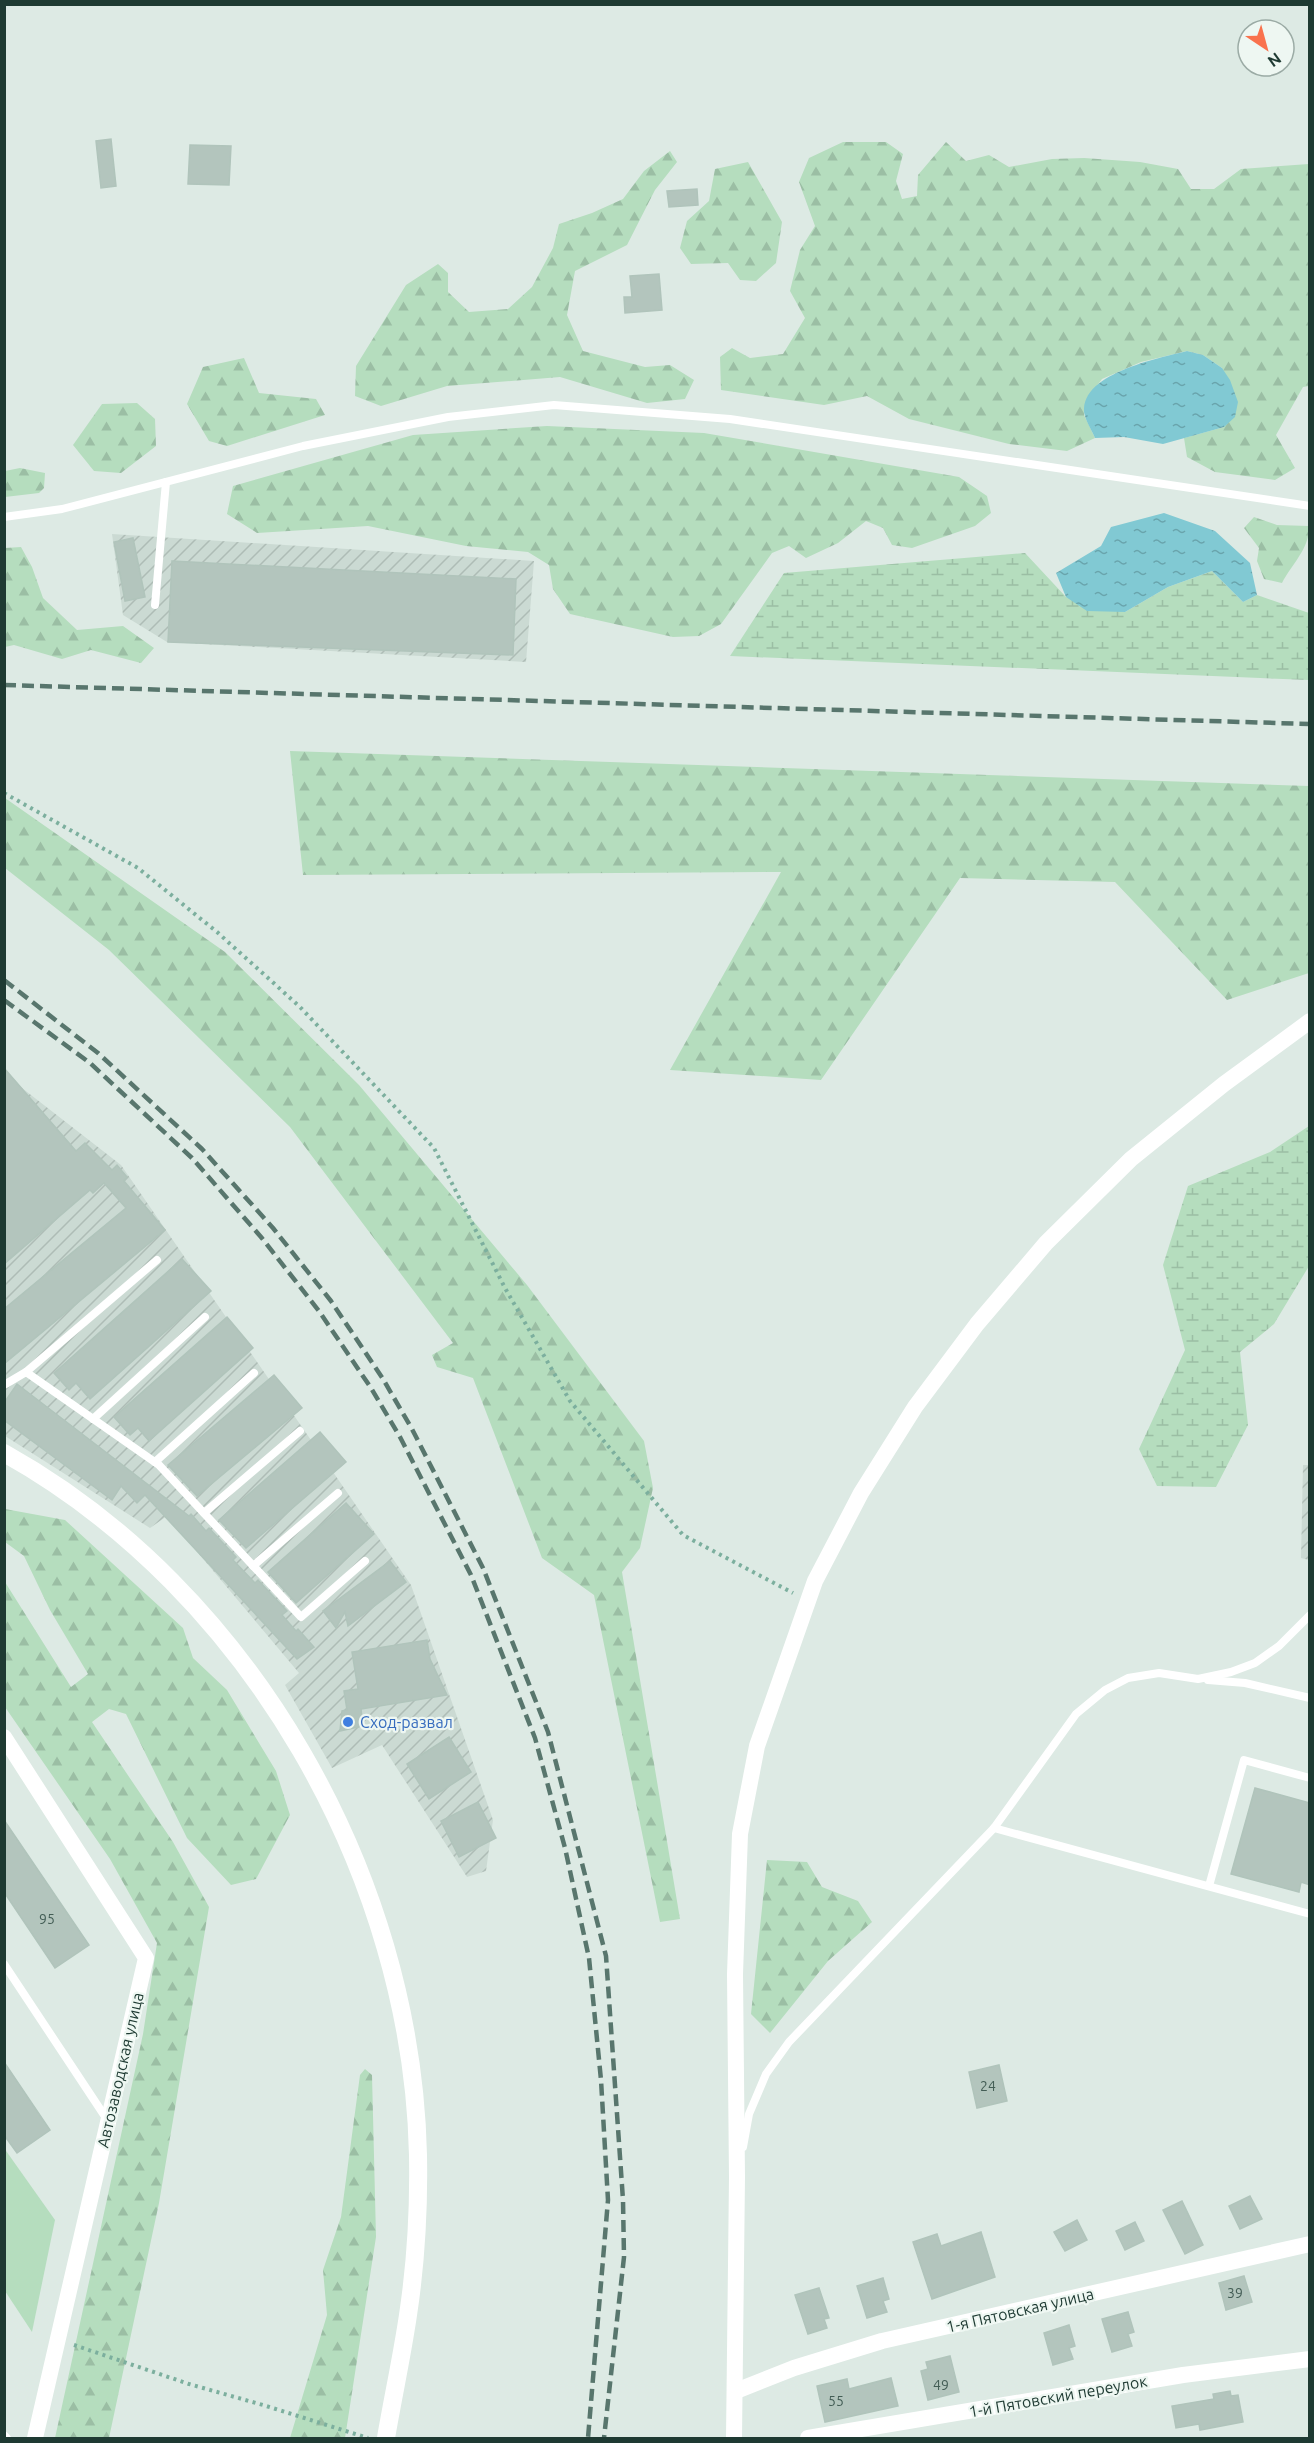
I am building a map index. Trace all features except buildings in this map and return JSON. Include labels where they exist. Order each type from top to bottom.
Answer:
[{"type":"street","points":[[734,2439],[737,2177],[735,1974],[740,1834],[757,1746],[815,1581],[861,1493],[915,1407],[977,1324],[1046,1243],[1131,1159],[1224,1084],[1310,1022]]},
{"type":"street","points":[[4,1453],[84,1503],[135,1545],[183,1591],[226,1642],[269,1701],[309,1766],[352,1850],[378,1919],[400,1999],[412,2075],[418,2153],[417,2233],[408,2314],[386,2439]]},
{"type":"street","name":"Автозаводская улица","points":[[4,1737],[146,1958],[35,2439]]},
{"type":"street","name":"1-я Пятовская улица","points":[[736,2391],[794,2368],[882,2341],[1310,2244]]},
{"type":"street","name":"1-й Пятовский переулок","points":[[808,2439],[1183,2375],[1310,2359]]},
{"type":"lane","points":[[4,517],[62,509],[303,446],[448,417],[554,405],[730,419],[1310,506]]},
{"type":"lane","points":[[155,605],[166,482]]},
{"type":"lane","points":[[4,1385],[26,1372],[157,1260]]},
{"type":"lane","points":[[93,1419],[205,1317]]},
{"type":"lane","points":[[26,1372],[155,1461],[301,1617],[365,1561]]},
{"type":"lane","points":[[155,1461],[254,1373]]},
{"type":"lane","points":[[204,1513],[300,1431]]},
{"type":"lane","points":[[253,1566],[338,1493]]},
{"type":"lane","points":[[1198,1679],[1231,1672],[1255,1663],[1279,1646],[1310,1615]]},
{"type":"lane","points":[[737,2177],[749,2114],[766,2074],[789,2042],[994,1828],[1076,1714],[1104,1690],[1128,1678],[1159,1673],[1245,1683],[1310,1698]]},
{"type":"lane","points":[[1209,1886],[1244,1760],[1310,1778]]},
{"type":"lane","points":[[994,1828],[1310,1914]]},
{"type":"lane","points":[[4,1964],[109,2121]]},
{"type":"path","points":[[4,793],[138,868],[217,932],[299,1006],[434,1148],[505,1288],[570,1401],[683,1535],[808,1601]]},
{"type":"path","points":[[58,2339],[189,2384],[368,2439]]},
{"type":"shaded area","points":[[112,534],[534,561],[526,662],[167,642],[123,615]]},
{"type":"shaded area","points":[[4,1074],[121,1165],[411,1585],[493,1820],[486,1871],[467,1877],[382,1745],[332,1768],[285,1685],[299,1673],[167,1516],[150,1528],[5,1436]]},
{"type":"shaded area","points":[[1303,1465],[1309,1465],[1309,1560],[1301,1558]]},
{"type":"green space","points":[[843,142],[886,142],[903,154],[896,181],[902,199],[917,196],[918,175],[946,142],[966,161],[989,155],[1009,167],[1052,159],[1084,158],[1140,162],[1178,169],[1191,189],[1214,189],[1241,169],[1309,164],[1309,386],[1303,387],[1276,435],[1295,468],[1275,480],[1215,472],[1187,457],[1184,438],[1224,427],[1222,368],[1203,355],[1187,351],[1141,362],[1102,379],[1087,399],[1084,415],[1095,438],[1067,451],[1009,444],[909,419],[867,396],[824,405],[721,390],[720,357],[732,348],[750,358],[783,354],[805,318],[790,291],[800,250],[815,226],[799,182],[809,158]]},
{"type":"green space","points":[[670,151],[677,162],[655,190],[627,245],[575,271],[567,315],[583,351],[645,367],[670,365],[694,380],[685,399],[647,403],[560,377],[447,386],[381,406],[355,396],[356,366],[406,285],[438,264],[448,273],[448,292],[469,312],[508,309],[532,287],[553,248],[559,224],[623,199],[644,171]]},
{"type":"green space","points":[[748,162],[782,222],[776,263],[756,281],[740,280],[728,263],[691,264],[680,248],[687,221],[709,201],[715,169]]},
{"type":"green space","points":[[244,358],[259,393],[316,399],[325,415],[227,446],[209,441],[187,404],[203,367]]},
{"type":"green space","points":[[137,403],[155,419],[156,446],[121,473],[94,471],[73,445],[102,404]]},
{"type":"green space","points":[[547,426],[704,433],[959,477],[987,496],[991,513],[975,526],[912,548],[892,545],[883,528],[866,521],[838,543],[806,558],[789,546],[772,553],[721,624],[699,636],[673,637],[570,614],[553,589],[549,565],[528,552],[466,546],[368,526],[257,533],[227,514],[233,486],[413,435]]},
{"type":"green space","points":[[20,468],[45,473],[44,488],[39,493],[5,497],[5,471]]},
{"type":"green space","points":[[1254,517],[1277,525],[1309,526],[1304,549],[1282,583],[1264,579],[1257,561],[1259,548],[1244,528]]},
{"type":"green space","points":[[21,547],[32,567],[43,598],[77,630],[123,626],[154,648],[141,663],[91,650],[62,659],[14,645],[5,647],[5,548]]},
{"type":"green space","points":[[1025,553],[1066,597],[1125,612],[1168,587],[1212,571],[1243,602],[1257,595],[1309,613],[1309,680],[730,656],[784,573]]},
{"type":"green space","points":[[290,751],[1309,786],[1309,973],[1227,1000],[1115,882],[960,878],[821,1080],[670,1070],[781,872],[303,875]]},
{"type":"green space","points":[[5,798],[225,952],[359,1085],[527,1285],[644,1441],[653,1488],[640,1548],[622,1572],[680,1919],[660,1922],[594,1595],[542,1558],[473,1378],[437,1367],[432,1355],[453,1343],[290,1127],[109,950],[5,868]]},
{"type":"green space","points":[[1309,1126],[1309,1266],[1274,1324],[1240,1352],[1248,1425],[1216,1487],[1157,1486],[1139,1449],[1185,1350],[1163,1265],[1188,1186],[1270,1152]]},
{"type":"green space","points":[[5,1509],[65,1520],[183,1628],[193,1658],[227,1690],[276,1771],[290,1815],[256,1879],[231,1885],[187,1838],[126,1714],[109,1709],[92,1722],[173,1842],[209,1907],[159,2203],[109,2438],[55,2438],[143,2034],[157,1943],[110,1859],[5,1707],[5,1582],[71,1687],[88,1674],[50,1610],[24,1556],[5,1542]]},
{"type":"green space","points":[[767,1860],[807,1862],[822,1887],[858,1901],[872,1922],[828,1961],[770,2033],[751,2014]]},
{"type":"green space","points":[[365,2069],[372,2075],[376,2237],[345,2438],[290,2438],[327,2315],[323,2270],[341,2217],[360,2075]]},
{"type":"green space","points":[[4,2148],[55,2220],[32,2332],[5,2291]]},
{"type":"water","points":[[1187,351],[1203,355],[1222,368],[1230,380],[1238,402],[1235,417],[1224,427],[1163,444],[1124,437],[1095,438],[1085,416],[1085,401],[1093,389],[1122,370]]},
{"type":"water","points":[[1164,513],[1215,531],[1250,563],[1257,595],[1243,602],[1212,571],[1168,587],[1125,612],[1087,611],[1066,597],[1056,573],[1101,546],[1111,527]]},
{"type":"railway","points":[[4,685],[1310,724]]},
{"type":"railway","points":[[4,980],[98,1053],[202,1149],[273,1228],[331,1301],[383,1379],[412,1429],[483,1568],[548,1732],[606,1956],[623,2200],[624,2257],[604,2438]]},
{"type":"railway","points":[[4,1000],[90,1063],[192,1158],[261,1237],[319,1311],[371,1388],[400,1437],[471,1575],[535,1738],[565,1848],[589,1958],[601,2080],[608,2200],[588,2438]]},
{"type":"place","name":"Сход-развал","points":[[348,1722]]}]
